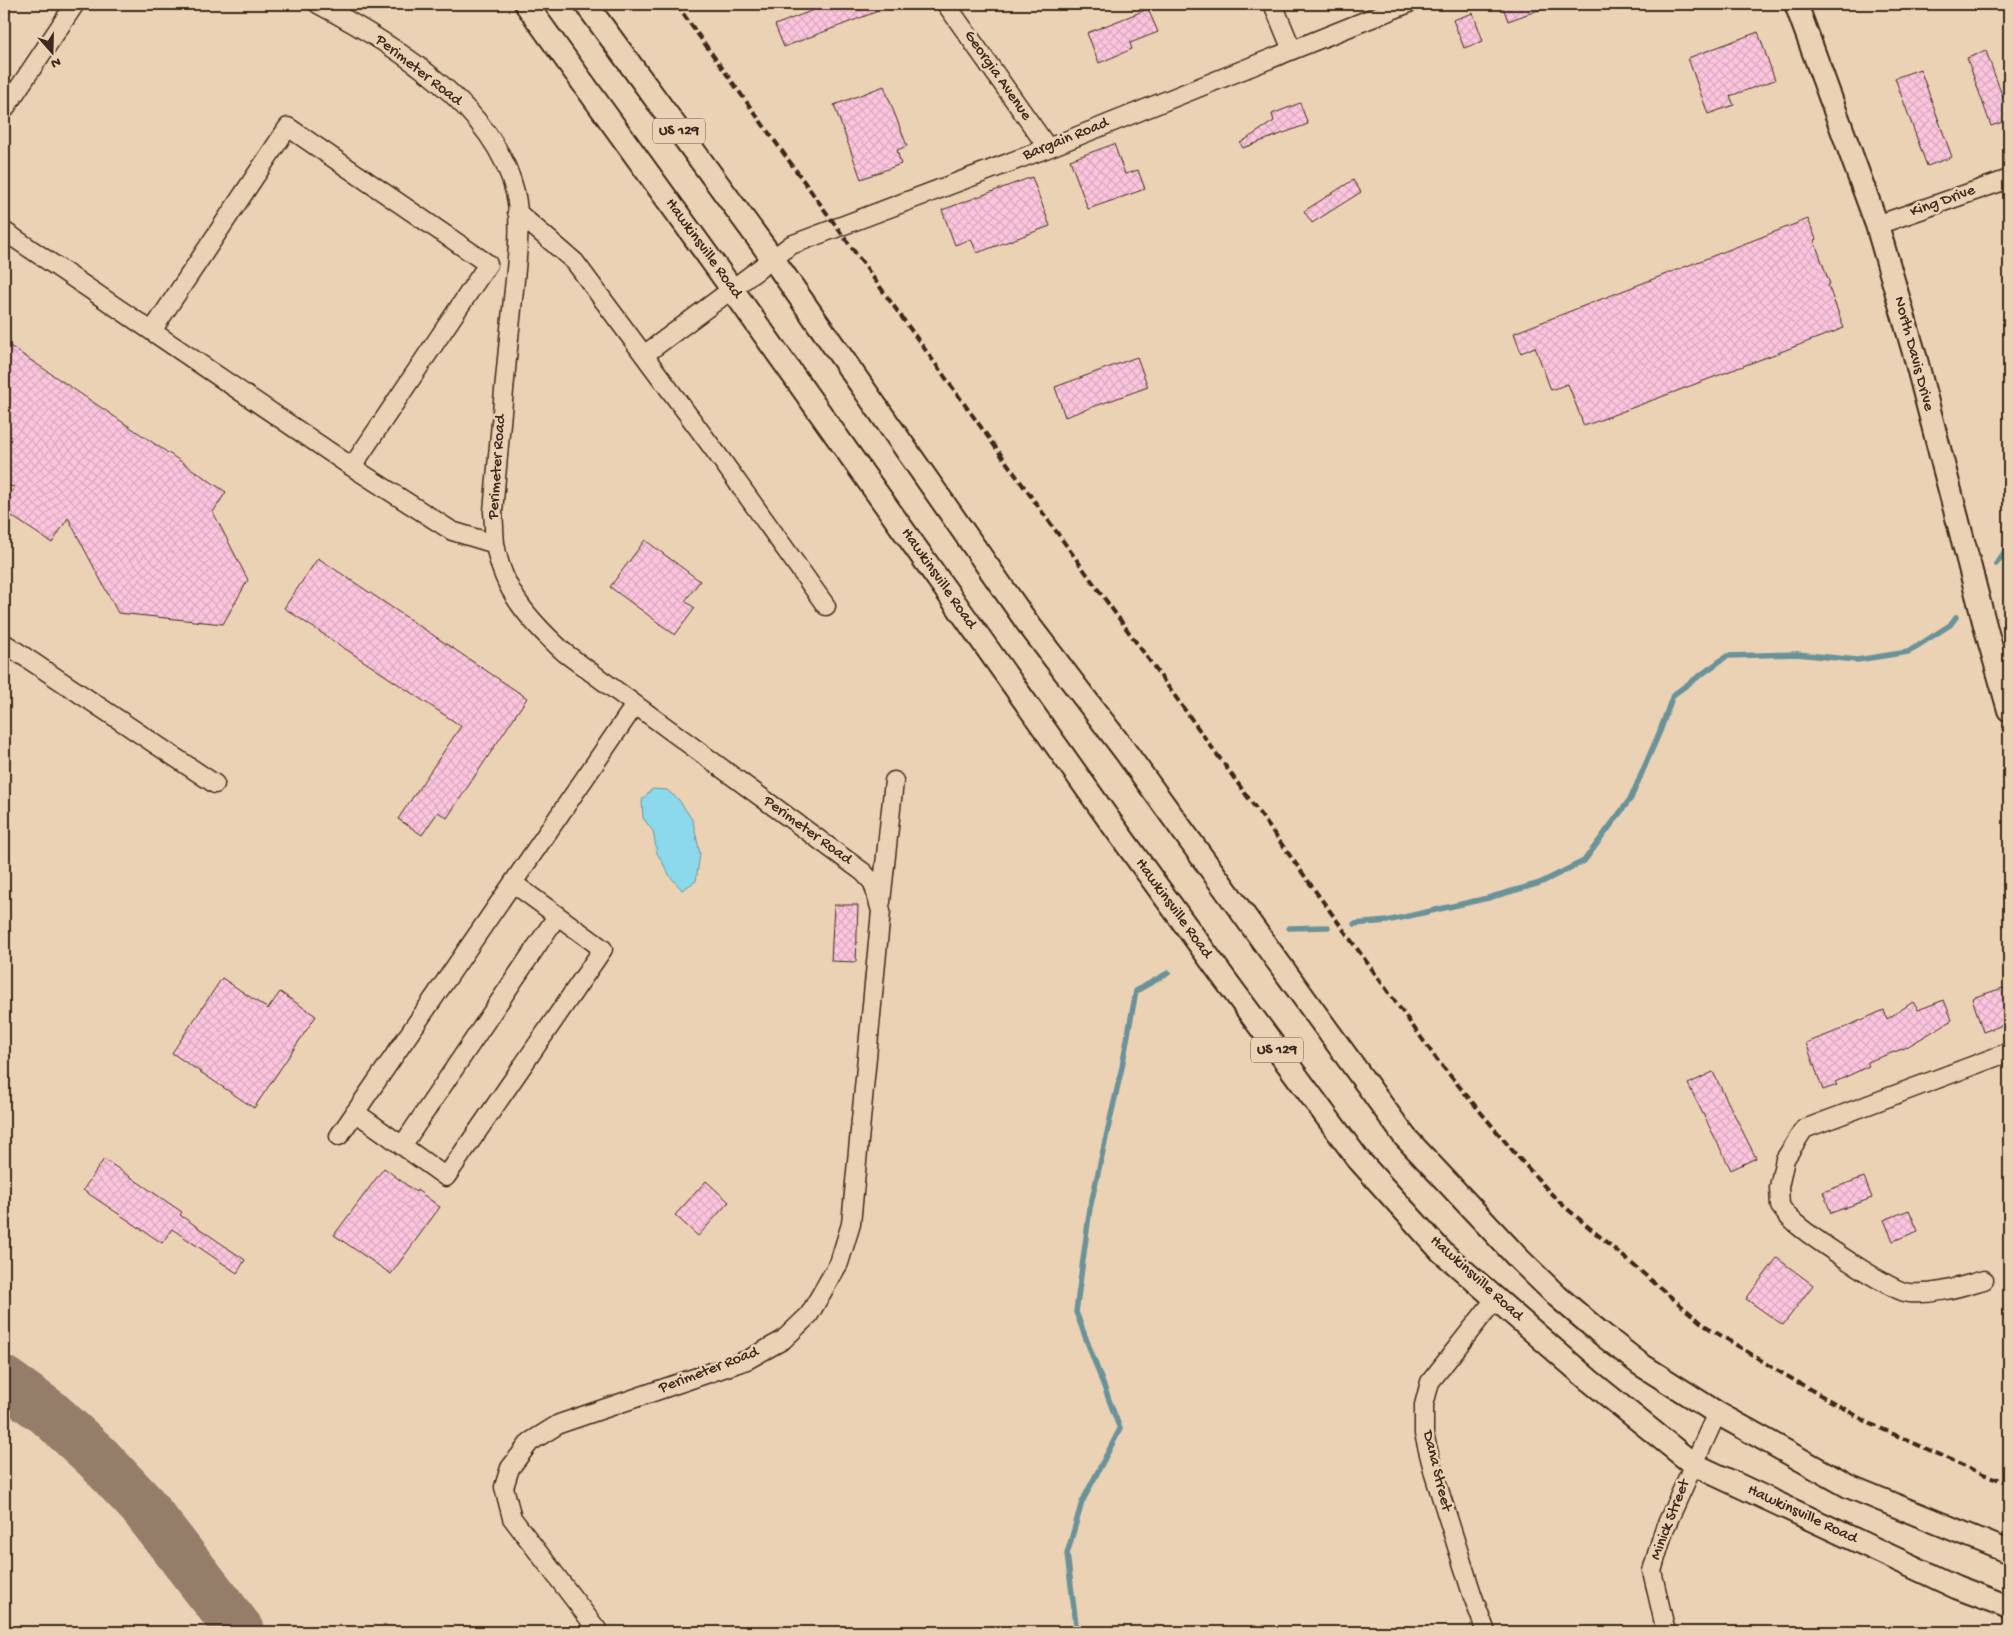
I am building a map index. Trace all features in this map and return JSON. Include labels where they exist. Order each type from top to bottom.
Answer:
[{"type":"main road","name":"Hawkinsville Road","points":[[526,4],[640,165],[732,289],[1112,824],[1358,1160],[1441,1250],[1589,1380],[1694,1464],[1956,1587],[2009,1606]]},
{"type":"main road","name":"US 129","points":[[586,4],[773,259],[1026,621],[1130,758],[1405,1137],[1518,1259],[1557,1296],[1640,1364],[1716,1413],[1848,1486],[2009,1552]]},
{"type":"main road","name":"North Davis Drive","points":[[1796,4],[1877,225],[1915,356],[1987,633],[2009,710]]},
{"type":"street","points":[[4,110],[75,4]]},
{"type":"street","name":"Perimeter Road","points":[[318,4],[356,24],[400,54],[432,78],[466,108],[489,136],[504,161],[516,192],[517,256],[493,512],[495,544],[510,591],[522,610],[540,630],[565,652],[864,872],[873,883],[880,911],[851,1224],[839,1263],[809,1315],[783,1340],[747,1360],[559,1424],[530,1442],[510,1468],[504,1487],[512,1518],[599,1632]]},
{"type":"street","name":"Georgia Avenue","points":[[946,4],[1048,148]]},
{"type":"street","points":[[1273,4],[1292,50]]},
{"type":"street","name":"Bargain Road","points":[[644,355],[791,245],[1048,148],[1407,4]]},
{"type":"street","points":[[152,331],[288,127],[488,264],[352,468]]},
{"type":"street","name":"King Drive","points":[[1877,225],[2009,179]]},
{"type":"street","points":[[517,212],[575,262],[826,606]]},
{"type":"street","points":[[4,231],[352,468],[452,531],[495,544]]},
{"type":"street","points":[[4,643],[215,784]]},
{"type":"street","points":[[339,1136],[635,705]]},
{"type":"street","points":[[880,911],[894,781]]},
{"type":"street","points":[[355,1112],[446,1177],[603,949],[512,883]]},
{"type":"street","points":[[402,1146],[558,916]]},
{"type":"street","points":[[1984,1280],[1937,1293],[1907,1293],[1882,1281],[1794,1223],[1780,1206],[1780,1187],[1784,1159],[1804,1129],[2009,1052]]},
{"type":"street","name":"Dana Street","points":[[1486,1632],[1434,1474],[1424,1434],[1424,1405],[1430,1382],[1496,1298]]},
{"type":"street","name":"Minick Street","points":[[1666,1632],[1652,1571],[1664,1530],[1716,1413]]},
{"type":"water","points":[[652,789],[667,790],[679,800],[693,821],[700,854],[696,881],[682,890],[670,876],[657,853],[653,831],[643,818],[642,800]]},
{"type":"building","points":[[829,4],[894,5],[784,47],[775,25]]},
{"type":"building","points":[[1502,4],[1550,4],[1550,6],[1508,21]]},
{"type":"building","points":[[1148,9],[1158,32],[1130,43],[1132,49],[1099,63],[1087,33]]},
{"type":"building","points":[[1473,13],[1483,41],[1464,48],[1453,20]]},
{"type":"building","points":[[1758,32],[1775,80],[1730,96],[1734,105],[1708,114],[1688,58]]},
{"type":"building","points":[[1986,51],[2009,114],[2009,120],[1991,126],[1967,58]]},
{"type":"building","points":[[1920,69],[1952,157],[1927,166],[1895,78]]},
{"type":"building","points":[[884,86],[907,146],[897,150],[901,164],[861,179],[834,105]]},
{"type":"building","points":[[1300,103],[1308,124],[1243,148],[1240,143],[1274,121],[1272,114]]},
{"type":"building","points":[[1114,144],[1125,174],[1138,170],[1145,189],[1088,209],[1070,160]]},
{"type":"building","points":[[1032,177],[1050,226],[977,253],[971,239],[955,245],[942,210]]},
{"type":"building","points":[[1353,180],[1361,192],[1312,223],[1304,211]]},
{"type":"building","points":[[1808,219],[1830,284],[1828,285],[1844,328],[1584,426],[1568,384],[1551,390],[1535,347],[1521,353],[1514,333]]},
{"type":"building","points":[[4,342],[226,492],[213,512],[248,580],[223,624],[118,613],[68,518],[52,543],[4,511],[4,503],[15,487],[4,485]]},
{"type":"building","points":[[1137,357],[1148,387],[1065,417],[1055,387]]},
{"type":"building","points":[[645,540],[700,581],[685,601],[695,608],[675,635],[610,587]]},
{"type":"building","points":[[318,558],[527,698],[447,818],[438,812],[422,835],[398,819],[461,726],[284,608]]},
{"type":"building","points":[[834,905],[858,905],[856,962],[831,961]]},
{"type":"building","points":[[222,978],[268,1009],[280,992],[316,1016],[254,1108],[172,1053]]},
{"type":"building","points":[[2009,986],[2009,1023],[1983,1032],[1972,998]]},
{"type":"building","points":[[1944,1000],[1952,1020],[1905,1048],[1867,1062],[1869,1066],[1835,1082],[1837,1085],[1823,1090],[1806,1043],[1884,1010],[1887,1019],[1913,1002],[1918,1010]]},
{"type":"building","points":[[1713,1072],[1756,1158],[1731,1170],[1688,1084]]},
{"type":"building","points":[[104,1159],[182,1212],[180,1215],[245,1260],[237,1273],[172,1229],[162,1243],[83,1190]]},
{"type":"building","points":[[384,1168],[440,1207],[391,1274],[334,1235]]},
{"type":"building","points":[[1864,1177],[1872,1198],[1831,1213],[1823,1192]]},
{"type":"building","points":[[706,1181],[729,1202],[698,1236],[675,1215]]},
{"type":"building","points":[[1909,1210],[1918,1231],[1893,1241],[1884,1220]]},
{"type":"building","points":[[1777,1258],[1813,1285],[1783,1325],[1746,1299]]},
{"type":"waterway","points":[[1996,564],[2008,547],[2009,524]]},
{"type":"waterway","points":[[1354,924],[1387,921],[1488,898],[1540,883],[1584,861],[1631,798],[1660,731],[1673,695],[1727,656],[1797,654],[1857,660],[1908,652],[1950,625],[1956,617]]},
{"type":"waterway","points":[[1289,928],[1328,927]]},
{"type":"waterway","points":[[1077,1632],[1067,1554],[1082,1502],[1120,1429],[1076,1312],[1090,1208],[1122,1067],[1136,991],[1168,973]]},
{"type":"taxiway","points":[[4,1381],[49,1413],[97,1457],[142,1505],[241,1632]]},
{"type":"railway","points":[[676,4],[1438,1061],[1518,1157],[1558,1201],[1704,1325],[1780,1372],[1871,1424],[1983,1474],[2009,1483]]}]
